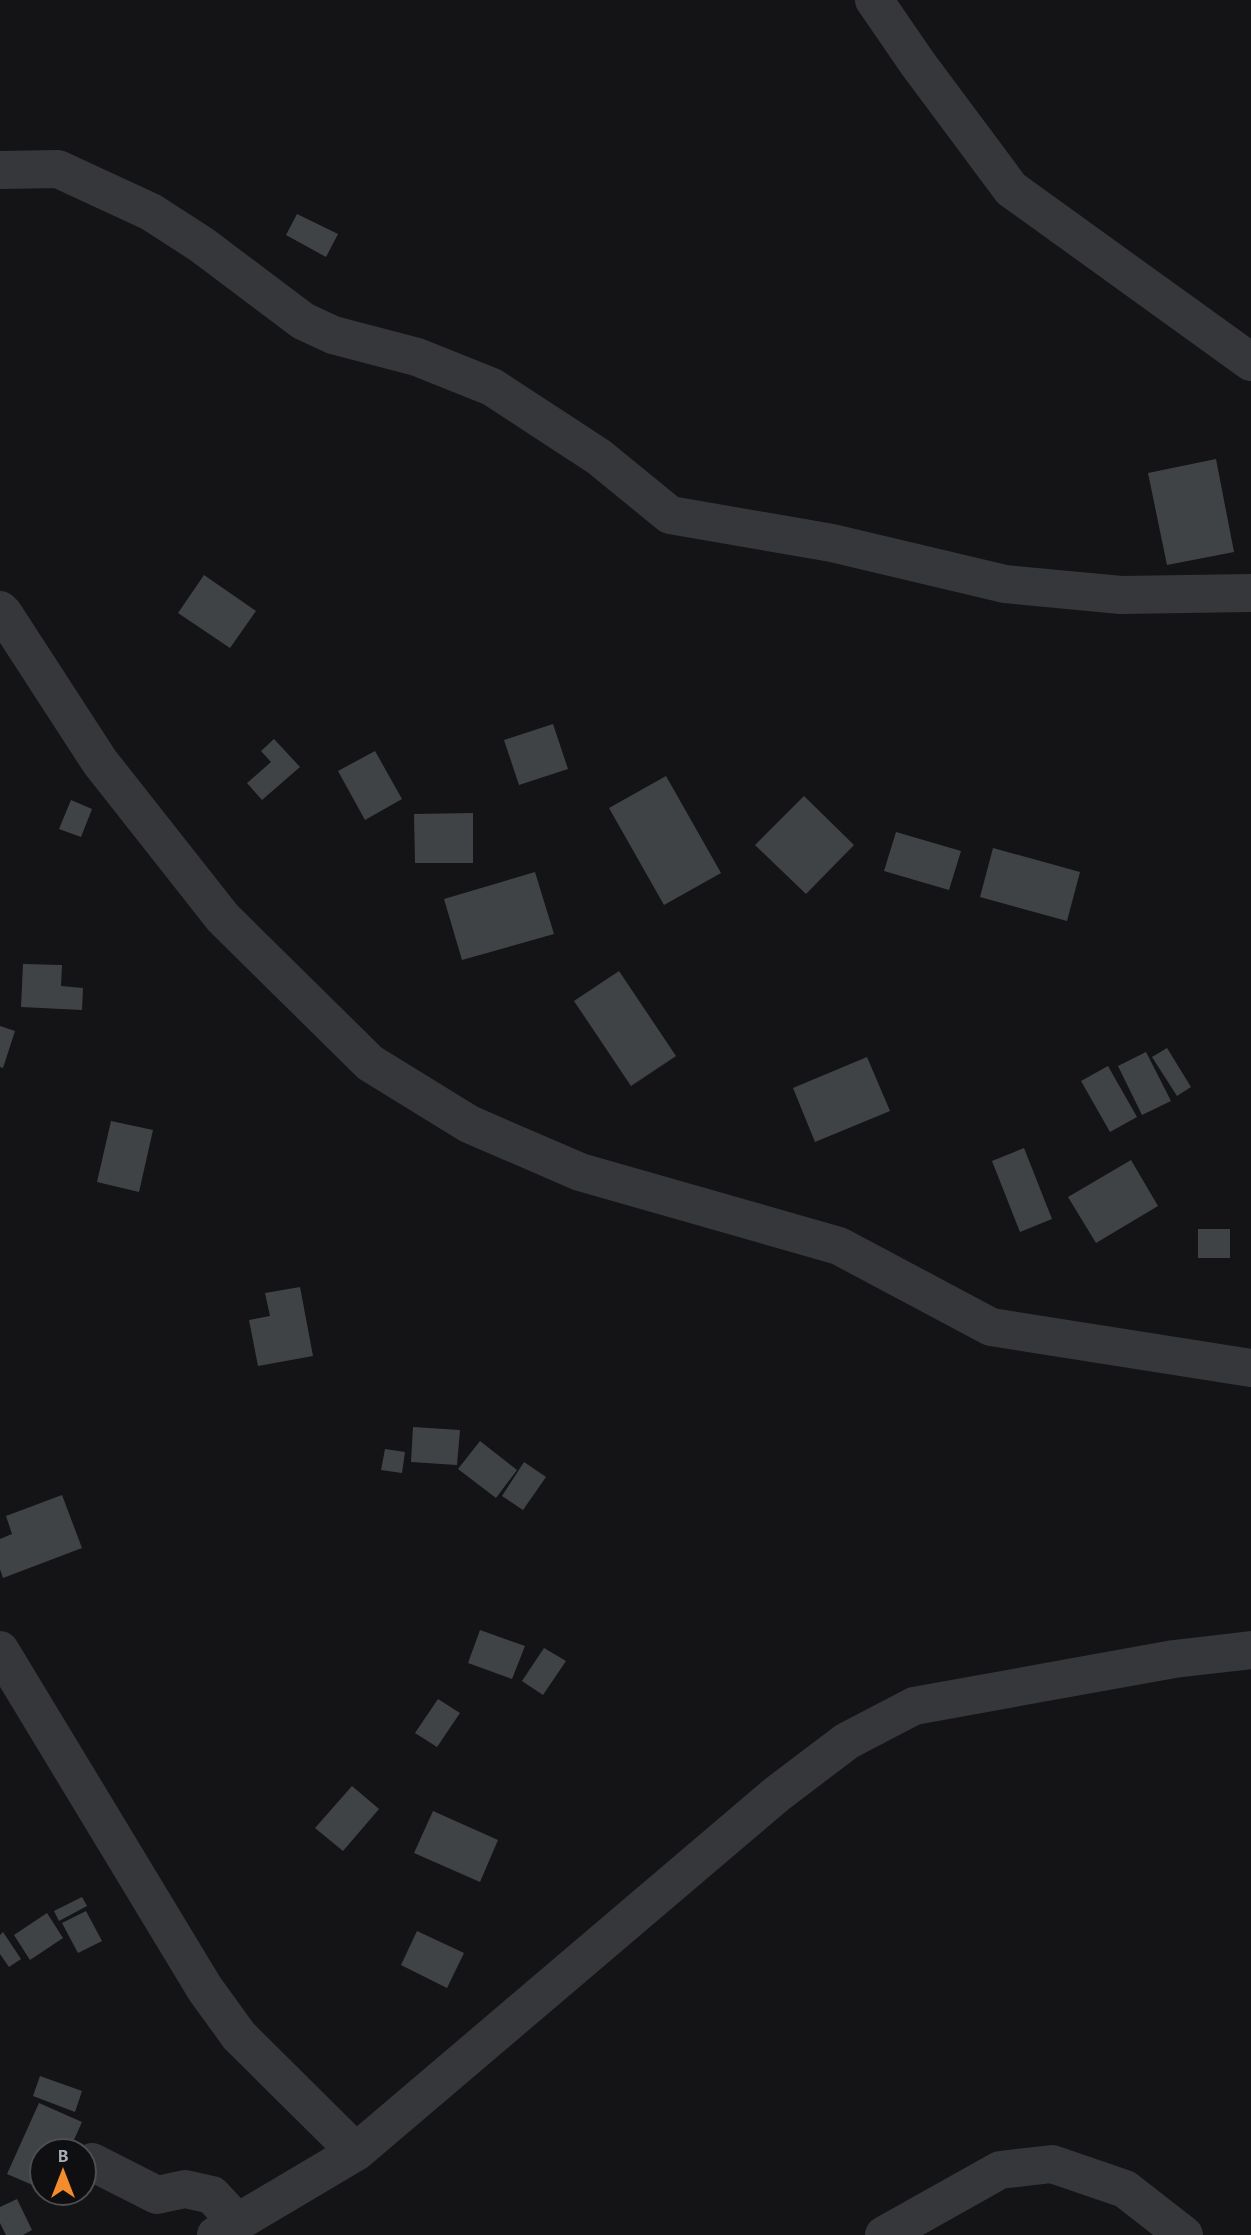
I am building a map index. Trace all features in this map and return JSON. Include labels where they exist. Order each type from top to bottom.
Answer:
[{"type":"street","points":[[874,0],[1011,189],[1243,357]]},
{"type":"street","points":[[0,170],[58,169],[151,212],[202,244],[303,321],[333,335],[417,357],[492,387],[599,457],[670,515],[832,543],[1005,584],[1121,595],[1251,593]]},
{"type":"street","points":[[0,610],[100,762],[223,918],[370,1063],[458,1117],[580,1171],[839,1246],[991,1327],[1251,1367]]},
{"type":"street","points":[[0,1650],[205,1989],[239,2036],[356,2152]]},
{"type":"street","points":[[98,2165],[157,2195],[185,2189],[212,2195],[227,2228],[356,2152],[777,1794],[847,1741],[914,1706],[1174,1660],[1251,1650]]},
{"type":"street","points":[[884,2235],[1000,2170],[1052,2164],[1125,2189],[1184,2235]]},
{"type":"building","points":[[297,214],[338,234],[326,257],[286,235]]},
{"type":"building","points":[[1216,459],[1234,552],[1167,565],[1148,473]]},
{"type":"building","points":[[204,575],[256,611],[230,648],[178,613]]},
{"type":"building","points":[[553,724],[568,769],[519,785],[504,740]]},
{"type":"building","points":[[274,739],[300,767],[262,800],[247,783],[271,762],[261,751]]},
{"type":"building","points":[[375,751],[402,799],[365,820],[338,771]]},
{"type":"building","points":[[666,776],[721,873],[664,905],[609,808]]},
{"type":"building","points":[[804,796],[854,845],[806,894],[755,845]]},
{"type":"building","points":[[71,800],[92,809],[81,837],[59,829]]},
{"type":"building","points":[[473,813],[473,863],[415,863],[414,814]]},
{"type":"building","points":[[896,832],[961,851],[949,890],[884,871]]},
{"type":"building","points":[[993,848],[1080,872],[1067,921],[980,897]]},
{"type":"building","points":[[535,872],[554,934],[462,960],[444,899]]},
{"type":"building","points":[[23,964],[62,965],[61,986],[83,988],[82,1010],[21,1007]]},
{"type":"building","points":[[619,971],[676,1056],[631,1086],[574,1001]]},
{"type":"building","points":[[0,1026],[15,1031],[3,1068],[0,1067]]},
{"type":"building","points":[[1167,1048],[1191,1087],[1177,1096],[1152,1057]]},
{"type":"building","points":[[1146,1052],[1171,1101],[1142,1115],[1118,1066]]},
{"type":"building","points":[[867,1057],[890,1111],[815,1142],[793,1088]]},
{"type":"building","points":[[1108,1066],[1137,1117],[1110,1132],[1081,1081]]},
{"type":"building","points":[[111,1121],[153,1130],[139,1192],[97,1182]]},
{"type":"building","points":[[1024,1148],[1052,1219],[1020,1232],[992,1161]]},
{"type":"building","points":[[1131,1160],[1158,1206],[1096,1243],[1068,1197]]},
{"type":"building","points":[[1198,1229],[1230,1229],[1230,1258],[1198,1258]]},
{"type":"building","points":[[300,1287],[313,1356],[258,1366],[249,1320],[270,1316],[265,1293]]},
{"type":"building","points":[[413,1427],[460,1430],[457,1465],[411,1462]]},
{"type":"building","points":[[480,1441],[517,1470],[496,1498],[458,1469]]},
{"type":"building","points":[[385,1449],[405,1452],[402,1473],[381,1470]]},
{"type":"building","points":[[524,1462],[546,1477],[523,1510],[502,1496]]},
{"type":"building","points":[[62,1495],[82,1548],[3,1578],[0,1569],[0,1539],[12,1534],[6,1516]]},
{"type":"building","points":[[480,1630],[525,1646],[512,1679],[468,1663]]},
{"type":"building","points":[[544,1648],[566,1661],[543,1695],[522,1681]]},
{"type":"building","points":[[438,1699],[460,1713],[437,1747],[415,1733]]},
{"type":"building","points":[[352,1786],[379,1809],[343,1851],[315,1828]]},
{"type":"building","points":[[433,1811],[498,1840],[480,1882],[414,1853]]},
{"type":"building","points":[[82,1897],[87,1906],[59,1921],[54,1911]]},
{"type":"building","points":[[86,1911],[102,1941],[78,1953],[62,1923]]},
{"type":"building","points":[[47,1913],[63,1938],[30,1960],[14,1935]]},
{"type":"building","points":[[417,1931],[464,1953],[447,1988],[401,1965]]},
{"type":"building","points":[[3,1932],[21,1959],[9,1967],[0,1954],[0,1935]]},
{"type":"building","points":[[40,2076],[82,2091],[75,2112],[33,2096]]},
{"type":"building","points":[[39,2103],[82,2122],[75,2137],[28,2137],[28,2183],[7,2174]]},
{"type":"building","points":[[17,2199],[32,2230],[23,2235],[6,2235],[0,2223],[0,2207]]}]
